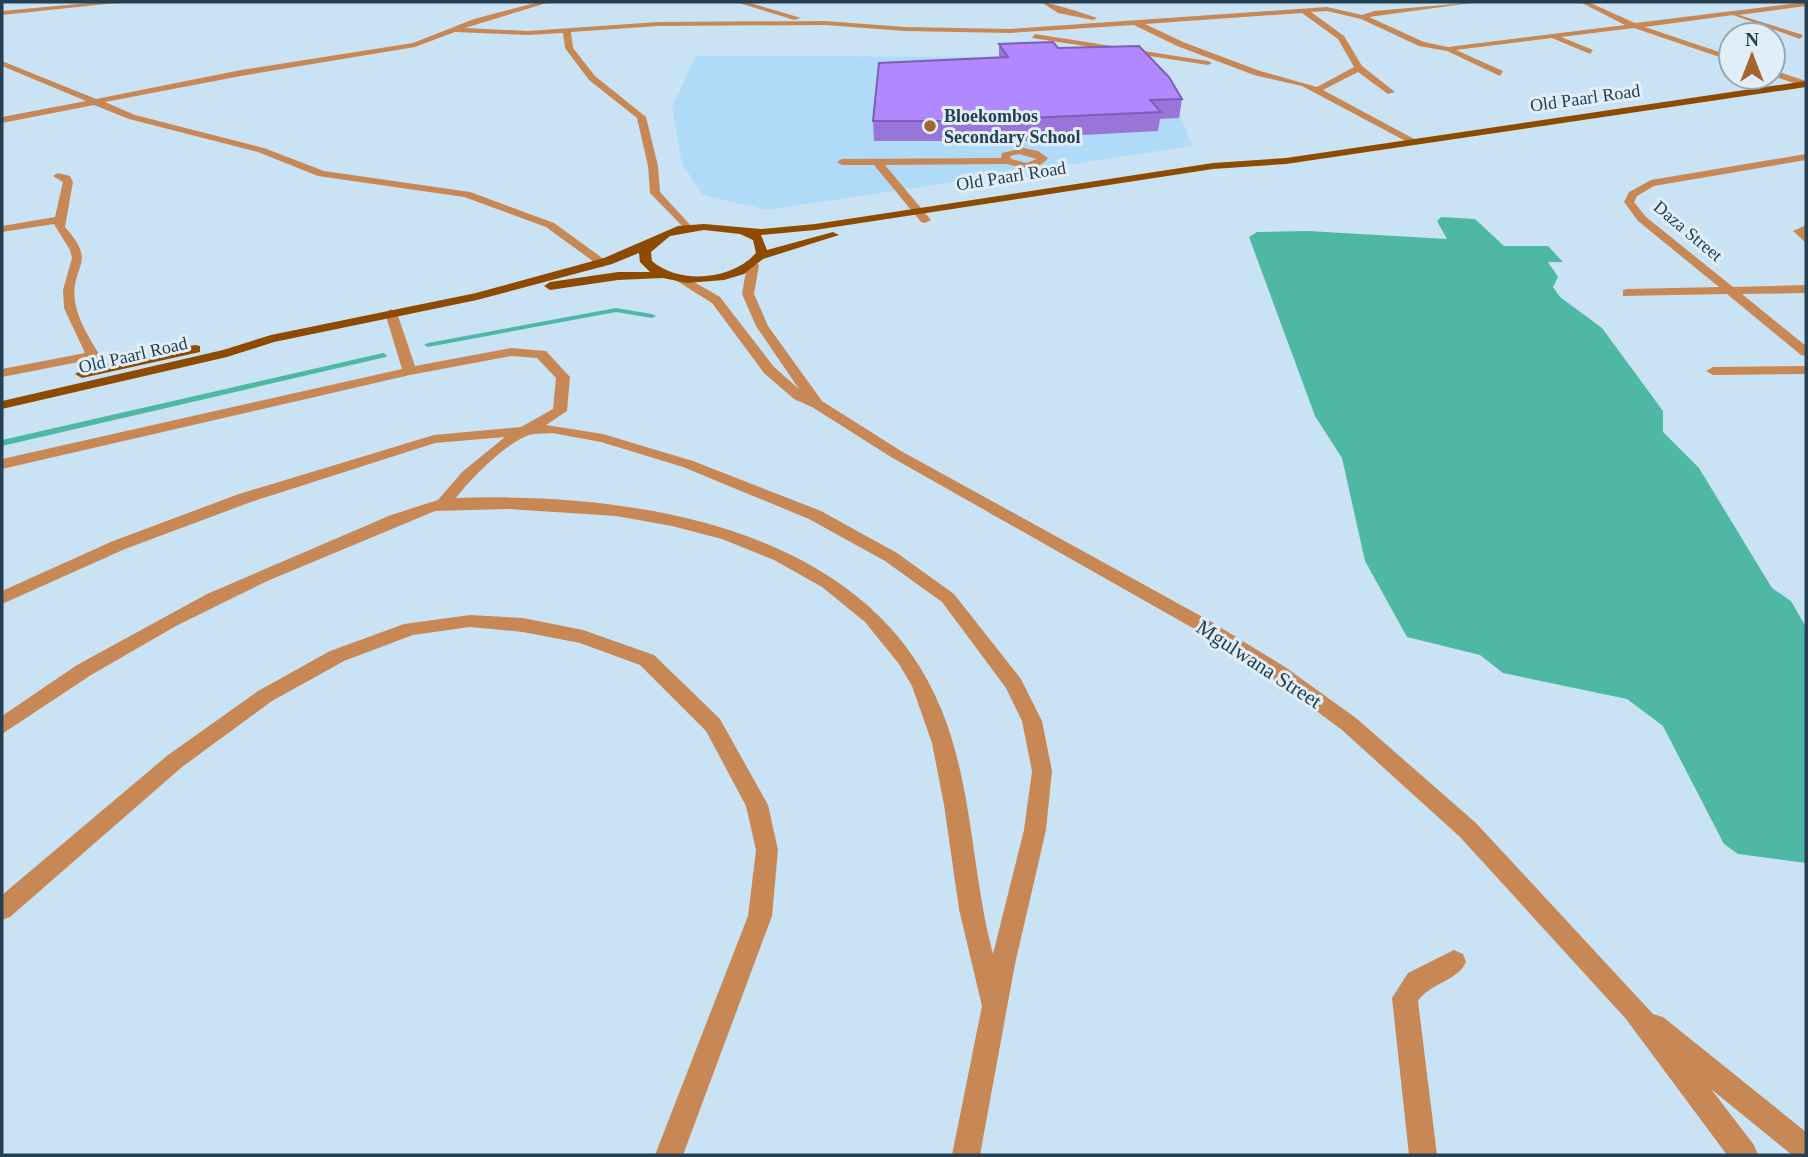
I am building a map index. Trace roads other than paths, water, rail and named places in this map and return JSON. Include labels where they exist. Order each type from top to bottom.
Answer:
[{"type":"main road","name":"Old Paarl Road","points":[[2,405],[215,356],[271,339],[477,296],[618,276],[725,276],[756,260],[823,237],[1224,175],[1286,161],[1806,84]]},
{"type":"main road","name":"Old Paarl Road","points":[[477,296],[601,263],[687,228],[712,226],[743,231],[815,227],[1213,166],[1286,161]]},
{"type":"main road","points":[[743,231],[760,242],[756,260]]},
{"type":"main road","points":[[649,245],[645,251],[646,262],[672,276]]},
{"type":"main road","name":"Old Paarl Road","points":[[2,393],[213,345],[271,339]]},
{"type":"street","points":[[2,13],[121,2]]},
{"type":"street","points":[[2,120],[93,101],[403,47],[477,21],[546,2]]},
{"type":"street","points":[[740,2],[808,23]]},
{"type":"street","points":[[1045,2],[1077,15],[1134,21],[1180,44],[1246,69],[1317,90],[1413,142]]},
{"type":"street","points":[[1315,2],[1327,9]]},
{"type":"street","points":[[1363,17],[1374,13],[1475,2]]},
{"type":"street","points":[[1583,2],[1636,26],[1717,54]]},
{"type":"street","points":[[1448,49],[1804,5]]},
{"type":"street","points":[[457,30],[502,34],[658,24],[808,23],[1010,31],[1327,9],[1363,17],[1422,44],[1448,49],[1500,73]]},
{"type":"street","points":[[1304,11],[1342,37],[1359,68],[1391,92]]},
{"type":"street","points":[[1729,14],[1800,37]]},
{"type":"street","points":[[567,31],[569,48],[592,78],[641,117],[653,166],[655,193],[687,228]]},
{"type":"street","points":[[1010,31],[1090,47],[1246,69]]},
{"type":"street","points":[[1553,37],[1590,52]]},
{"type":"street","points":[[2,64],[157,125],[261,150],[321,174],[466,194],[550,225],[601,263]]},
{"type":"street","points":[[1317,90],[1359,68]]},
{"type":"street","points":[[1787,78],[1806,84]]},
{"type":"street","name":"Daza Street","points":[[1806,158],[1651,183],[1633,194],[1629,202],[1642,219],[1806,352]]},
{"type":"street","points":[[842,162],[1007,161]]},
{"type":"street","points":[[878,163],[925,220]]},
{"type":"street","points":[[58,176],[66,178],[68,182],[60,227],[73,240],[77,254],[77,269],[68,296],[72,316],[102,369]]},
{"type":"street","points":[[2,229],[60,220]]},
{"type":"street","points":[[1806,228],[1799,231],[1806,240]]},
{"type":"street","name":"Mgulwana Street","points":[[756,260],[748,294],[762,326],[817,404]]},
{"type":"street","name":"Mgulwana Street","points":[[672,276],[716,300],[783,384],[896,454],[1204,626],[1278,672],[1349,724],[1468,830],[1635,1010],[1744,1155]]},
{"type":"street","points":[[1627,293],[1806,289]]},
{"type":"street","points":[[391,313],[410,372]]},
{"type":"street","points":[[2,464],[410,372],[511,352],[541,354],[563,377],[560,411],[524,431],[457,484],[444,504]]},
{"type":"street","points":[[2,373],[93,355]]},
{"type":"street","points":[[1713,370],[1806,370]]},
{"type":"street","points":[[2,598],[119,545],[338,467],[434,439],[495,436],[524,431],[577,432],[688,464],[815,515],[891,557],[948,598],[1014,684],[1032,722],[1042,771],[1035,830],[966,1155]]},
{"type":"street","points":[[2,726],[57,685],[173,619],[261,574],[444,504],[594,507],[711,529],[759,547],[821,580],[878,622],[908,662],[934,719],[951,777],[969,900],[995,1009]]},
{"type":"street","points":[[2,909],[175,761],[265,696],[337,656],[411,629],[470,621],[523,625],[596,641],[647,660],[713,724],[757,805],[767,850],[760,916],[668,1155]]},
{"type":"street","points":[[1423,1155],[1405,998],[1416,981],[1454,962]]},
{"type":"street","name":"Mgulwana Street","points":[[1635,1010],[1806,1149]]},
{"type":"waterway","points":[[428,345],[616,310],[652,316]]},
{"type":"waterway","points":[[2,443],[383,355]]},
{"type":"place","name":"Bloekombos Secondary School","points":[[930,126]]}]
